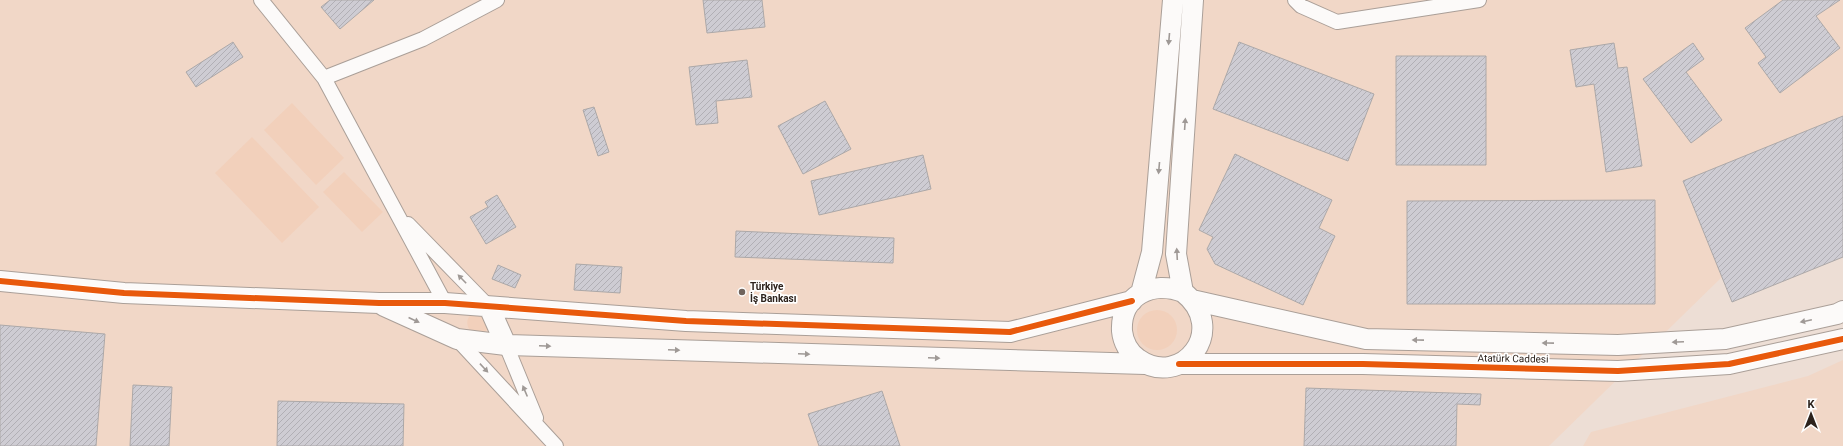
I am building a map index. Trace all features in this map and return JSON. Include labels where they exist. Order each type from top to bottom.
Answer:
[{"type":"street","points":[[261,0],[324,78],[445,303],[458,340],[556,446]]},
{"type":"street","points":[[324,78],[422,39],[497,0]]},
{"type":"street","points":[[1145,364],[1135,357],[1127,347],[1123,336],[1122,323],[1125,311],[1137,297],[1152,252],[1173,0]]},
{"type":"street","points":[[379,303],[458,340],[506,345],[1145,364],[1156,367],[1168,367],[1179,364],[1189,358],[1196,350],[1201,340],[1203,330],[1202,319],[1198,309],[1188,296],[1176,254],[1193,0]]},
{"type":"street","points":[[1295,0],[1301,6],[1337,22],[1479,0]]},
{"type":"street","points":[[397,212],[489,307],[540,427]]},
{"type":"street","points":[[0,281],[124,293],[379,303],[445,303],[686,321],[1010,332],[1137,297],[1162,287],[1173,288],[1188,296]]},
{"type":"street","name":"Atatürk Caddesi","points":[[1188,296],[1366,339],[1618,345],[1725,339],[1837,314],[1843,311]]},
{"type":"street","name":"Atatürk Caddesi","points":[[1179,364],[1363,364],[1618,370],[1729,364],[1843,339]]},
{"type":"shaded area","points":[[0,0],[1843,0],[1843,234],[1724,275],[1549,446],[0,446]]},
{"type":"shaded area","points":[[292,103],[344,158],[316,185],[264,130]]},
{"type":"shaded area","points":[[252,137],[319,207],[282,243],[215,173]]},
{"type":"shaded area","points":[[344,172],[383,212],[362,232],[323,192]]},
{"type":"shaded area","points":[[1161,310],[1168,313],[1174,319],[1177,330],[1176,338],[1168,347],[1161,350],[1153,350],[1146,347],[1138,338],[1137,326],[1140,319],[1149,311]]},
{"type":"shaded area","points":[[481,311],[489,327],[484,333],[472,333],[468,327],[468,318],[472,314]]},
{"type":"shaded area","points":[[1843,360],[1843,446],[1583,446],[1591,432],[1808,376]]},
{"type":"building","points":[[330,0],[374,0],[340,29],[321,7]]},
{"type":"building","points":[[703,0],[762,0],[765,27],[707,33]]},
{"type":"building","points":[[1783,0],[1840,0],[1816,16],[1840,48],[1780,93],[1758,63],[1766,57],[1745,28]]},
{"type":"building","points":[[233,42],[243,57],[196,87],[186,72]]},
{"type":"building","points":[[1239,42],[1374,94],[1348,161],[1213,109]]},
{"type":"building","points":[[1614,43],[1618,68],[1627,67],[1642,166],[1606,172],[1594,84],[1576,87],[1570,50]]},
{"type":"building","points":[[1693,43],[1704,59],[1686,72],[1722,120],[1691,143],[1643,79]]},
{"type":"building","points":[[1396,56],[1486,56],[1486,165],[1396,165]]},
{"type":"building","points":[[747,60],[752,97],[716,101],[718,123],[696,125],[689,67]]},
{"type":"building","points":[[825,101],[851,149],[803,174],[778,126]]},
{"type":"building","points":[[594,107],[609,152],[598,156],[583,110]]},
{"type":"building","points":[[1843,116],[1843,257],[1732,302],[1683,181]]},
{"type":"building","points":[[1235,154],[1332,200],[1319,228],[1335,236],[1303,305],[1215,264],[1207,249],[1213,237],[1199,230]]},
{"type":"building","points":[[923,155],[931,189],[819,215],[811,181]]},
{"type":"building","points":[[497,195],[516,227],[486,244],[470,217],[488,207],[485,202]]},
{"type":"building","points":[[1655,200],[1655,304],[1407,304],[1407,201]]},
{"type":"building","points":[[736,231],[894,238],[893,263],[735,257]]},
{"type":"building","points":[[576,264],[622,267],[620,293],[574,290]]},
{"type":"building","points":[[498,265],[521,275],[515,288],[492,279]]},
{"type":"building","points":[[0,325],[105,334],[96,446],[0,446]]},
{"type":"building","points":[[133,385],[172,387],[169,446],[130,446]]},
{"type":"building","points":[[1306,388],[1481,394],[1480,405],[1457,404],[1456,446],[1304,446]]},
{"type":"building","points":[[882,391],[900,446],[819,446],[808,414]]},
{"type":"building","points":[[278,401],[404,404],[403,446],[277,446]]},
{"type":"cycle path","points":[[0,281],[124,293],[379,303],[445,303],[686,321],[1010,332],[1132,301]]},
{"type":"cycle path","points":[[1179,364],[1363,364],[1618,371],[1729,364],[1843,339]]},
{"type":"place","name":"Türkiye İş Bankası","points":[[742,292]]}]
